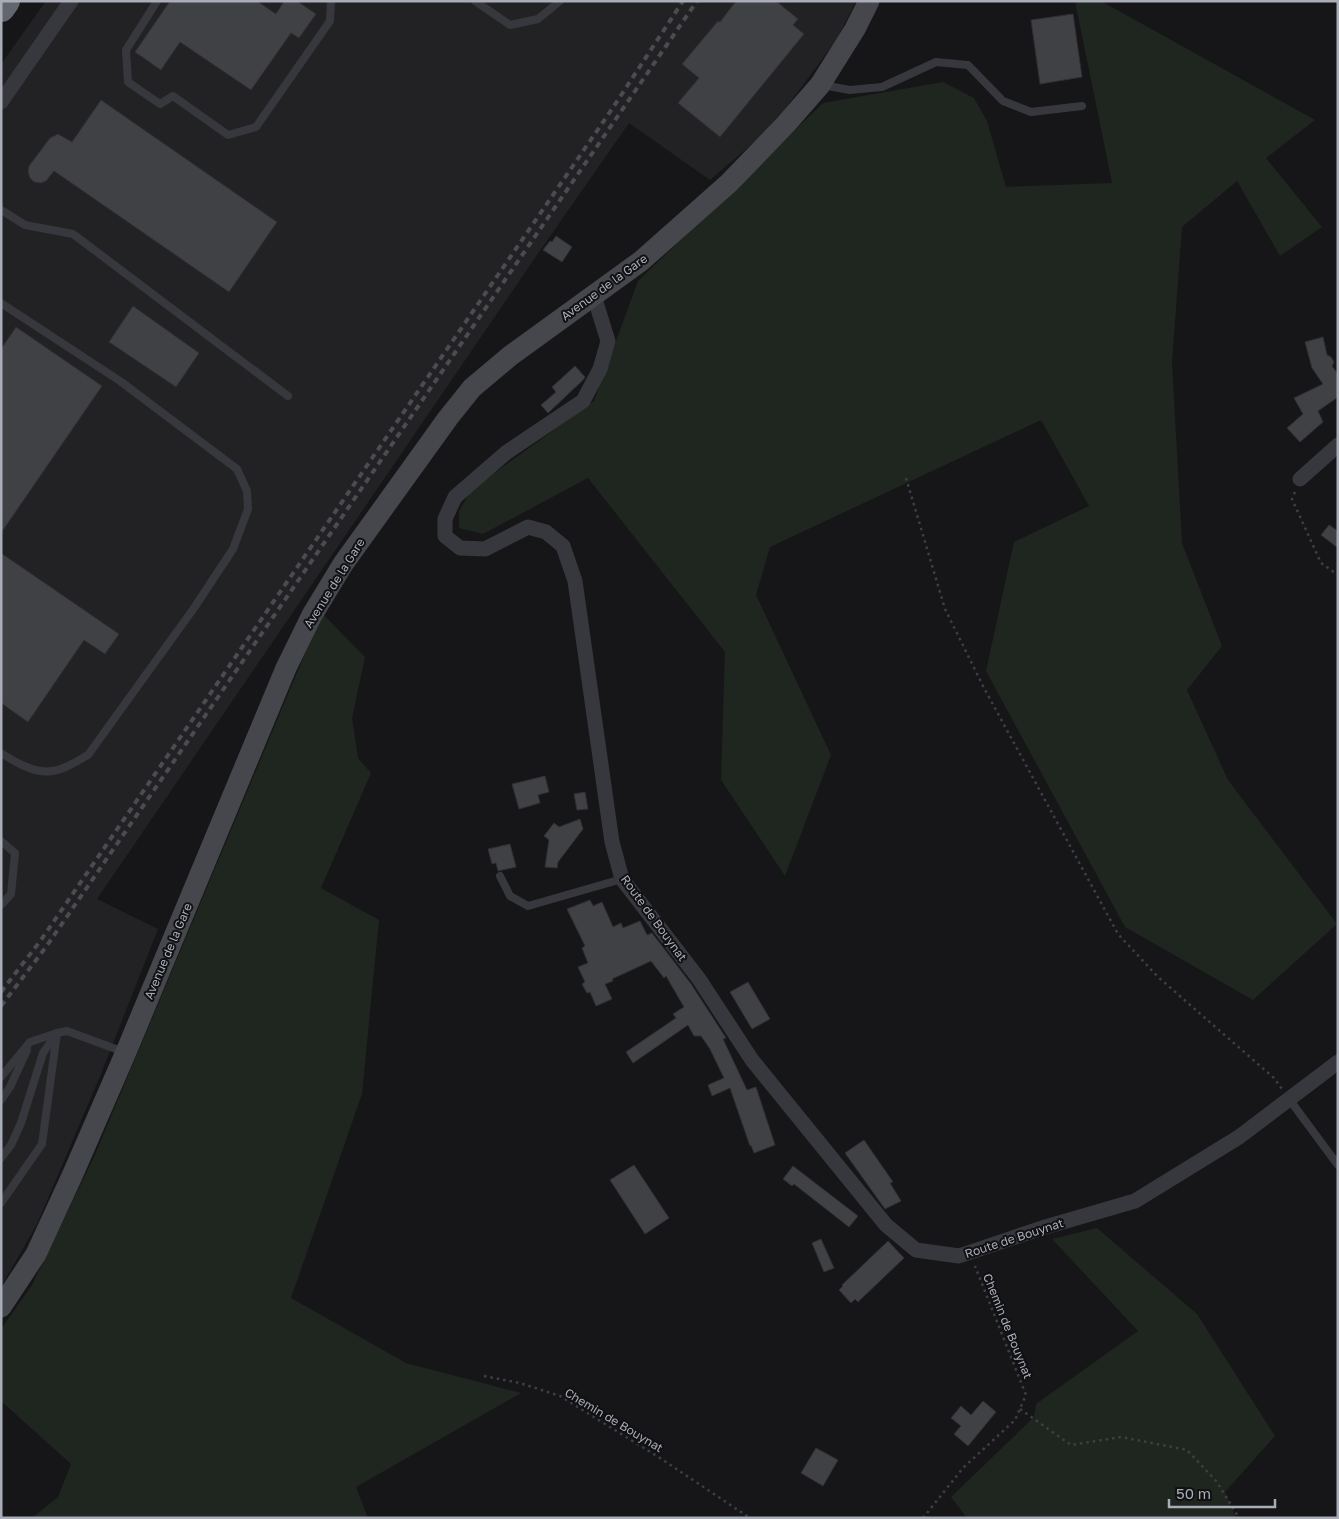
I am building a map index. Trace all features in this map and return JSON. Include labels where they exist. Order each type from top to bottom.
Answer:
[{"type":"highway","points":[[1,8],[6,1]]},
{"type":"street","points":[[1,102],[71,1]]},
{"type":"street","name":"Avenue de la Gare","points":[[1,1307],[36,1254],[126,1052],[286,668],[312,615],[343,564],[448,418],[472,388],[510,356],[641,261],[729,183],[786,124],[820,85],[855,29],[869,1]]},
{"type":"street","name":"Route de Bouynat","points":[[594,296],[608,341],[600,369],[583,401],[507,452],[455,497],[445,519],[446,536],[460,548],[485,549],[528,527],[546,532],[563,546],[575,581],[612,842],[622,879],[699,978],[752,1060],[886,1225],[916,1250],[959,1256],[1042,1228],[1136,1201],[1240,1137],[1338,1062]]},
{"type":"street","points":[[1300,479],[1338,445]]},
{"type":"lane","points":[[157,1],[126,50],[128,82],[160,104],[173,96],[228,135],[256,127],[330,21],[331,1]]},
{"type":"lane","points":[[475,1],[510,25],[538,19],[560,1]]},
{"type":"lane","points":[[820,85],[850,90],[882,86],[936,62],[968,65],[1002,101],[1031,112],[1082,106]]},
{"type":"lane","points":[[1,210],[25,225],[73,234],[288,396]]},
{"type":"lane","points":[[1,303],[120,381],[237,468],[248,491],[248,510],[233,549],[194,608],[88,755],[52,772],[37,771],[1,752]]},
{"type":"lane","points":[[1,841],[16,853],[11,894],[1,905]]},
{"type":"lane","points":[[500,876],[510,896],[528,906],[622,879]]},
{"type":"lane","points":[[1,1077],[30,1042],[67,1031],[126,1052]]},
{"type":"lane","points":[[1,1158],[11,1145],[21,1123],[43,1053],[57,1033]]},
{"type":"lane","points":[[1,1203],[42,1144],[57,1033]]},
{"type":"lane","points":[[1,1100],[10,1087],[30,1042]]},
{"type":"lane","points":[[1289,1099],[1338,1165]]},
{"type":"path","points":[[906,478],[945,609],[984,688],[1118,934],[1158,977],[1274,1078],[1289,1099]]},
{"type":"path","points":[[1300,479],[1292,499],[1321,563],[1338,575]]},
{"type":"path","name":"Chemin de Bouynat","points":[[971,1252],[1026,1395],[1020,1409]]},
{"type":"path","name":"Chemin de Bouynat","points":[[484,1376],[520,1383],[560,1396],[660,1458],[750,1518]]},
{"type":"path","points":[[923,1518],[963,1468],[1015,1420],[1020,1409],[1071,1446],[1121,1437],[1187,1450],[1217,1482],[1239,1518]]},
{"type":"shaded area","points":[[46,1],[856,1],[837,39],[772,127],[710,180],[629,123],[97,899],[158,929],[101,1074],[37,1224],[1,1287],[1,64]]},
{"type":"shaded area","points":[[1075,1],[1101,1],[1315,120],[1266,158],[1322,227],[1280,256],[1237,181],[1182,227],[1172,362],[1182,543],[1222,646],[1187,690],[1228,780],[1337,924],[1253,1000],[1125,927],[986,671],[1014,542],[1089,506],[1041,420],[770,547],[756,595],[831,755],[785,876],[721,780],[725,652],[588,478],[483,534],[459,528],[459,511],[471,490],[594,401],[638,281],[823,103],[943,82],[974,98],[987,121],[1006,187],[1112,183]]},
{"type":"shaded area","points":[[322,613],[365,657],[352,718],[358,758],[371,773],[321,888],[379,920],[362,1094],[291,1298],[406,1363],[521,1393],[356,1487],[368,1518],[32,1518],[58,1497],[71,1464],[1,1401],[1,1329],[32,1285],[94,1157]]},
{"type":"shaded area","points":[[1097,1228],[1197,1314],[1275,1436],[1225,1492],[1236,1518],[967,1518],[951,1497],[1034,1417],[1036,1404],[1138,1331],[1052,1239]]},
{"type":"building","points":[[170,1],[257,1],[276,14],[284,1],[297,1],[316,14],[299,38],[291,33],[251,90],[180,42],[161,70],[135,52]]},
{"type":"building","points":[[736,1],[776,1],[798,19],[793,25],[804,34],[720,137],[678,103],[699,78],[682,64],[718,21],[720,22]]},
{"type":"building","points":[[1073,14],[1082,77],[1040,84],[1031,20]]},
{"type":"building","points":[[101,100],[277,222],[229,292],[54,171],[46,181],[41,183],[34,182],[30,178],[29,166],[50,138],[58,134],[72,142]]},
{"type":"building","points":[[556,236],[572,247],[562,262],[543,250]]},
{"type":"building","points":[[133,306],[199,353],[176,387],[109,342]]},
{"type":"building","points":[[16,327],[102,386],[1,533],[1,349]]},
{"type":"building","points":[[1323,337],[1327,355],[1334,362],[1332,366],[1338,374],[1338,397],[1318,411],[1323,422],[1300,442],[1287,428],[1303,414],[1294,398],[1323,384],[1312,368],[1305,342]]},
{"type":"building","points":[[575,366],[585,377],[548,413],[541,405],[556,392],[552,387]]},
{"type":"building","points":[[1329,525],[1338,531],[1338,548],[1321,535]]},
{"type":"building","points":[[1,553],[119,634],[105,654],[84,640],[28,722],[1,703]]},
{"type":"building","points":[[545,776],[549,792],[538,795],[540,803],[519,809],[512,784]]},
{"type":"building","points":[[585,792],[588,809],[577,810],[574,794]]},
{"type":"building","points":[[580,819],[583,829],[558,862],[557,868],[545,867],[549,840],[544,836],[554,823],[559,827]]},
{"type":"building","points":[[510,844],[516,867],[498,871],[496,863],[492,864],[488,849]]},
{"type":"building","points":[[590,900],[593,906],[602,902],[613,927],[621,923],[623,928],[640,921],[647,935],[652,933],[691,984],[726,1038],[723,1039],[747,1090],[756,1087],[775,1145],[754,1153],[730,1088],[712,1096],[708,1085],[724,1078],[710,1049],[701,1036],[694,1036],[688,1025],[633,1063],[626,1052],[676,1018],[673,1014],[684,1007],[666,976],[664,978],[651,961],[605,984],[612,999],[596,1006],[590,992],[587,993],[582,984],[585,982],[578,967],[588,963],[582,948],[585,946],[567,909]]},
{"type":"building","points":[[748,982],[770,1019],[752,1029],[730,992]]},
{"type":"building","points":[[864,1140],[893,1182],[890,1183],[901,1201],[885,1209],[845,1153]]},
{"type":"building","points":[[634,1165],[669,1218],[645,1234],[610,1180]]},
{"type":"building","points":[[793,1166],[858,1216],[849,1227],[794,1184],[792,1186],[783,1179]]},
{"type":"building","points":[[821,1239],[834,1268],[824,1272],[812,1243]]},
{"type":"building","points":[[888,1241],[904,1258],[858,1302],[855,1299],[851,1303],[839,1290]]},
{"type":"building","points":[[983,1401],[996,1412],[968,1446],[954,1434],[961,1426],[951,1418],[961,1406],[971,1415]]},
{"type":"building","points":[[816,1448],[838,1460],[823,1486],[801,1473]]},
{"type":"railway","points":[[1,992],[41,940],[612,109],[683,1]]},
{"type":"railway","points":[[1,1006],[46,947],[697,1]]}]
